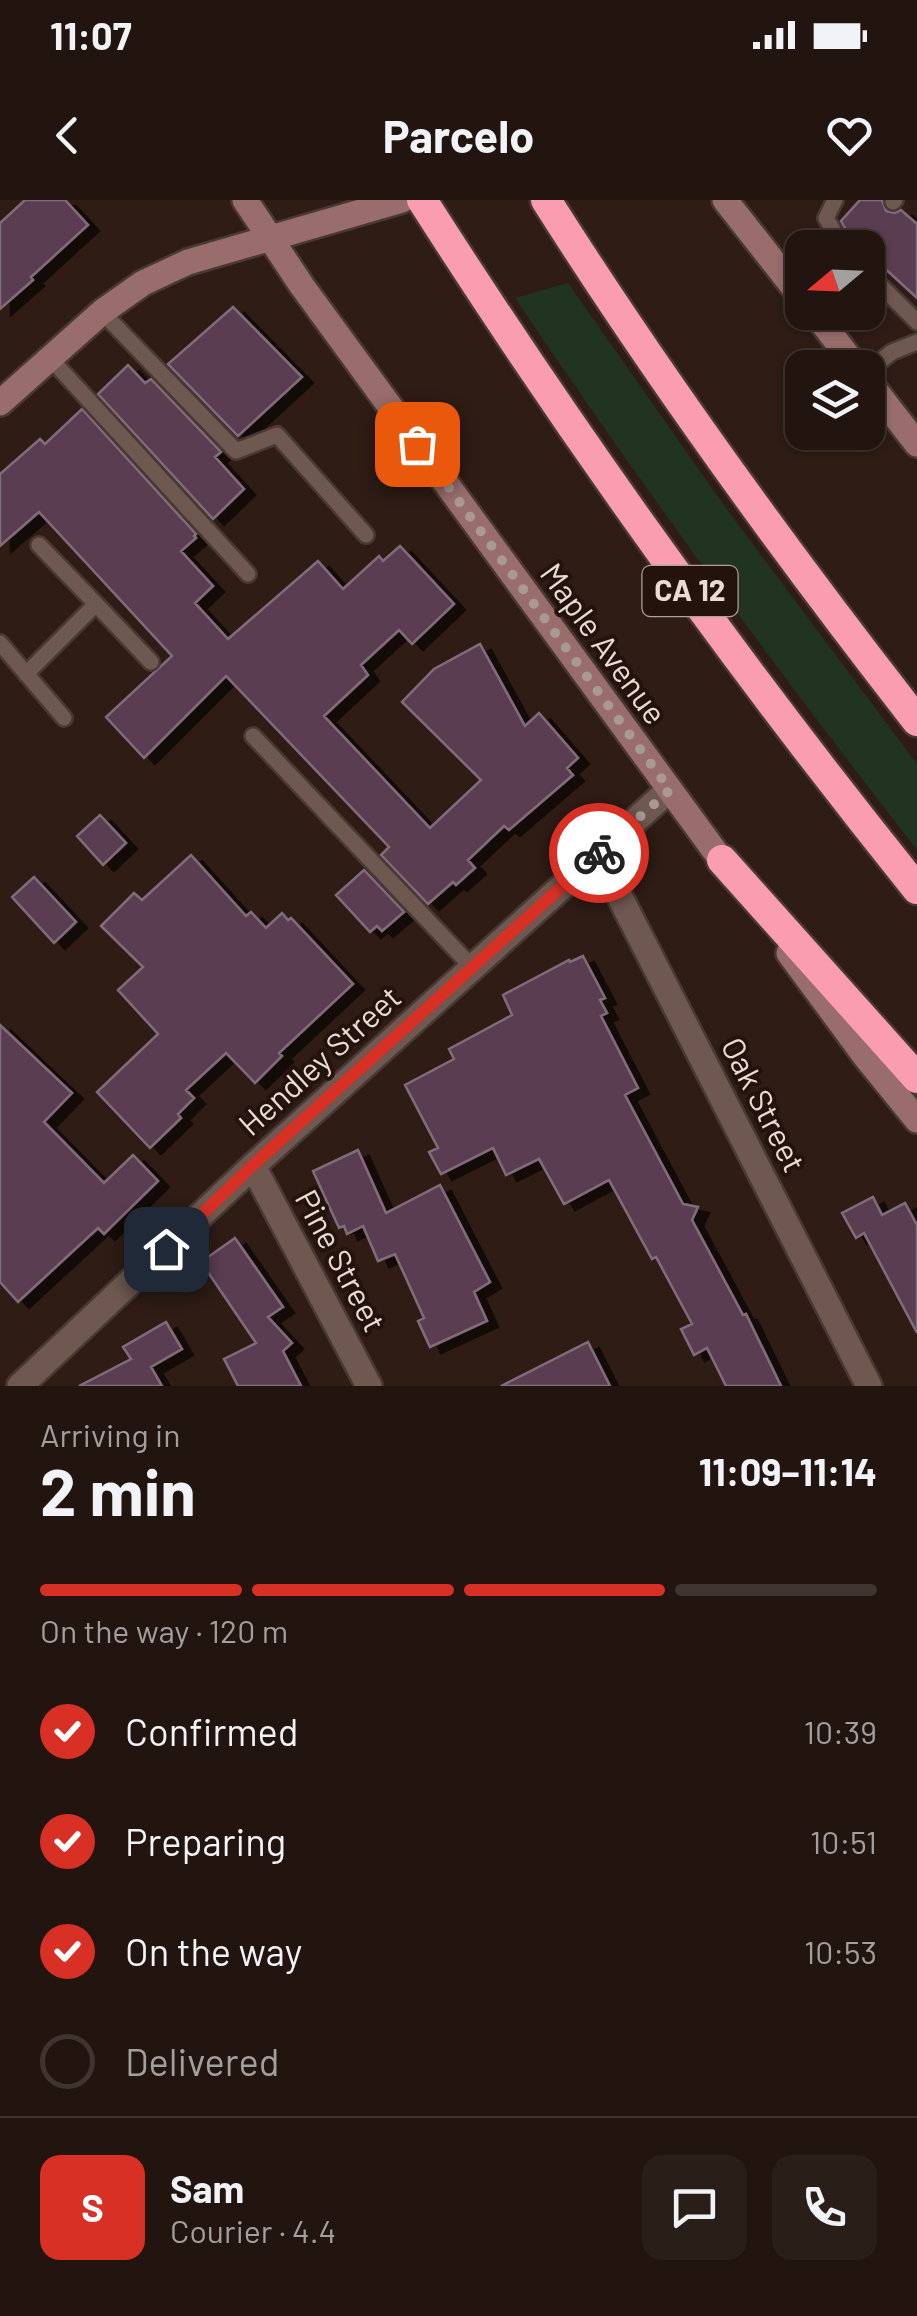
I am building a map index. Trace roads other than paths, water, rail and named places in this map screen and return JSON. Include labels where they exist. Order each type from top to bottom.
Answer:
[{"type":"highway","name":"CA 12","points":[[422,200],[669,563],[917,889]]},
{"type":"highway","points":[[546,200],[785,547],[917,721]]},
{"type":"highway","points":[[722,860],[917,1078]]},
{"type":"main road","name":"Maple Avenue","points":[[245,200],[670,790],[865,1056],[917,1120]]},
{"type":"main road","points":[[0,403],[102,312],[144,283],[202,258],[402,200]]},
{"type":"main road","points":[[725,200],[785,276]]},
{"type":"main road","points":[[828,330],[843,350]]},
{"type":"main road","points":[[885,403],[917,444]]},
{"type":"street","name":"Hendley Street","points":[[20,1386],[252,1166],[670,790]]},
{"type":"street","name":"Oak Street","points":[[598,854],[869,1386]]},
{"type":"street","name":"Pine Street","points":[[252,1166],[370,1386]]},
{"type":"lane","points":[[835,200],[826,218],[837,230]]},
{"type":"lane","points":[[885,284],[898,292],[917,322]]},
{"type":"lane","points":[[102,312],[236,451],[278,435],[366,535]]},
{"type":"lane","points":[[885,358],[917,342]]},
{"type":"lane","points":[[50,358],[248,574]]},
{"type":"lane","points":[[39,545],[151,662]]},
{"type":"lane","points":[[26,674],[96,604]]},
{"type":"lane","points":[[0,643],[64,718]]},
{"type":"lane","points":[[253,736],[472,967]]}]
